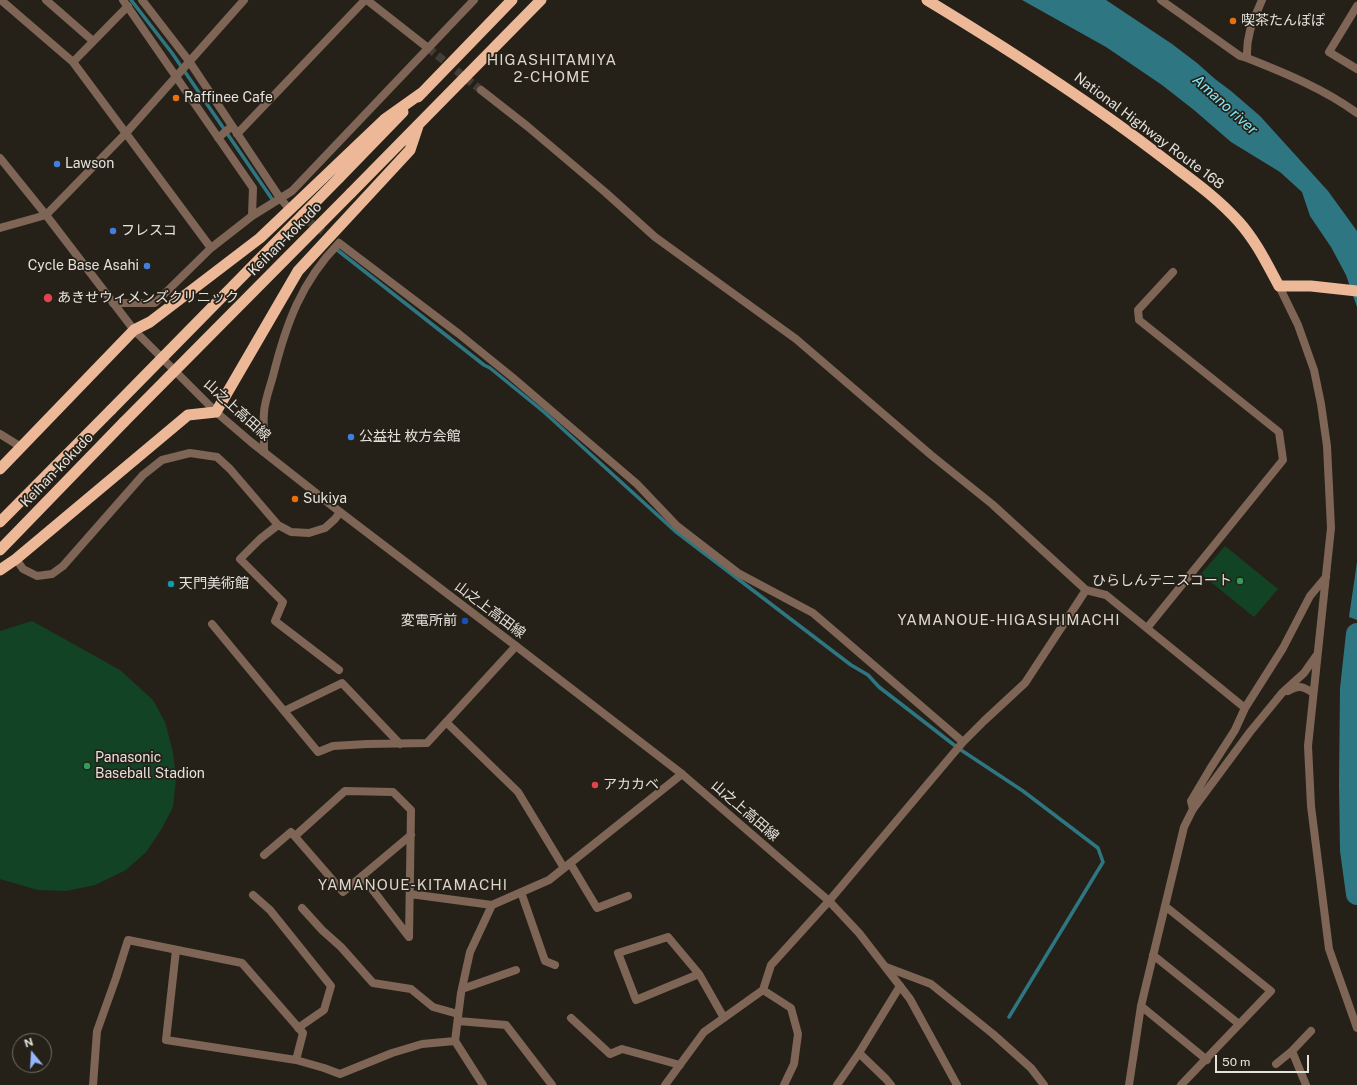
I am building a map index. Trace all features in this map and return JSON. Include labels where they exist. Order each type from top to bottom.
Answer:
[{"type":"highway","name":"Keihan-kokudo","points":[[0,522],[512,0]]},
{"type":"highway","name":"Keihan-kokudo","points":[[0,550],[124,422],[541,0]]},
{"type":"highway","name":"National Highway Route 168","points":[[927,0],[1043,72],[1114,121],[1208,192],[1239,223],[1256,244],[1279,286]]},
{"type":"highway","points":[[0,469],[134,330],[150,322],[260,238],[385,119],[423,92]]},
{"type":"highway","points":[[0,570],[16,559],[188,415],[216,412],[298,271],[410,150],[418,126]]},
{"type":"highway","points":[[1279,286],[1310,286],[1357,290]]},
{"type":"street","points":[[1,0],[73,62],[211,248]]},
{"type":"street","points":[[46,0],[93,41]]},
{"type":"street","points":[[142,0],[189,61],[286,205]]},
{"type":"street","points":[[0,228],[46,215],[126,133],[244,0]]},
{"type":"street","points":[[237,134],[366,0],[428,48]]},
{"type":"street","points":[[113,303],[154,303],[211,248],[252,216],[292,191],[474,0]]},
{"type":"street","points":[[1161,0],[1240,56],[1294,77],[1357,113]]},
{"type":"street","points":[[1247,58],[1246,44],[1252,22],[1262,0]]},
{"type":"street","points":[[73,62],[126,3],[253,188],[252,216]]},
{"type":"street","points":[[1357,6],[1329,52],[1357,69]]},
{"type":"street","points":[[481,90],[533,131],[655,237],[796,339],[931,455],[982,495],[1086,590],[1106,595],[1245,708]]},
{"type":"street","points":[[218,137],[232,126]]},
{"type":"street","name":"山之上高田線","points":[[0,158],[46,215],[134,330],[216,412],[251,442],[340,512],[682,774],[829,901],[859,933],[910,999],[957,1085]]},
{"type":"street","points":[[264,452],[264,411],[280,346],[291,315],[308,281],[323,259],[339,242],[459,334],[512,377],[637,484],[677,526],[738,573],[813,613],[964,742]]},
{"type":"street","points":[[1147,628],[1283,460],[1278,432],[1139,320],[1138,310],[1173,272]]},
{"type":"street","points":[[1279,286],[1298,325],[1314,370],[1327,446],[1331,497],[1331,528],[1316,656],[1308,746],[1310,806],[1329,949],[1357,1028]]},
{"type":"street","points":[[0,434],[21,447]]},
{"type":"street","points":[[16,559],[22,569],[37,576],[52,574],[63,566],[143,475],[162,460],[190,453],[217,457],[230,469],[278,525],[291,532],[309,533],[325,528],[340,512]]},
{"type":"street","points":[[278,525],[260,539],[240,559],[283,602],[275,621],[338,670]]},
{"type":"street","points":[[1193,809],[1191,801],[1235,730],[1245,708],[1283,648],[1310,596],[1326,578]]},
{"type":"street","points":[[666,1085],[704,1032],[763,990],[771,965],[829,901],[964,742],[1025,683],[1086,590]]},
{"type":"street","points":[[212,624],[318,752],[334,746],[427,743],[516,646]]},
{"type":"street","points":[[1129,1085],[1141,1006],[1184,827],[1193,809],[1250,732],[1282,694],[1304,673],[1316,656]]},
{"type":"street","points":[[284,711],[342,684],[400,744]]},
{"type":"street","points":[[1282,694],[1295,687],[1305,687],[1313,693]]},
{"type":"street","points":[[446,722],[518,792],[564,868]]},
{"type":"street","points":[[410,894],[492,905],[549,880],[682,774]]},
{"type":"street","points":[[295,836],[345,791],[393,792],[411,810],[409,937],[362,876]]},
{"type":"street","points":[[264,854],[291,832],[344,892],[411,835]]},
{"type":"street","points":[[570,863],[597,908],[628,896]]},
{"type":"street","points":[[521,892],[544,961],[555,965]]},
{"type":"street","points":[[253,894],[270,910],[332,986],[324,1010],[298,1028]]},
{"type":"street","points":[[483,1085],[455,1042],[462,989],[470,952],[492,905]]},
{"type":"street","points":[[1165,906],[1270,992],[1207,1060],[1181,1085]]},
{"type":"street","points":[[302,908],[322,930],[341,946],[373,983],[411,989],[433,1006],[458,1017],[506,1025],[552,1085]]},
{"type":"street","points":[[699,974],[636,1000],[618,953],[668,937],[699,974],[724,1018]]},
{"type":"street","points":[[93,1085],[97,1032],[128,940],[242,963],[303,1034],[296,1060]]},
{"type":"street","points":[[176,950],[166,1040],[296,1060],[340,1074],[392,1053],[422,1044],[455,1042]]},
{"type":"street","points":[[1153,955],[1240,1024]]},
{"type":"street","points":[[886,967],[931,984],[993,1034],[1031,1068],[1044,1085]]},
{"type":"street","points":[[462,989],[516,970]]},
{"type":"street","points":[[837,1085],[859,1053],[900,986]]},
{"type":"street","points":[[763,990],[791,1008],[798,1034],[794,1064],[784,1085]]},
{"type":"street","points":[[1141,1006],[1207,1060]]},
{"type":"street","points":[[571,1018],[610,1054],[622,1049],[680,1065]]},
{"type":"street","points":[[1276,1064],[1292,1051],[1311,1031]]},
{"type":"street","points":[[1292,1051],[1306,1085]]},
{"type":"street","points":[[859,1053],[891,1085]]},
{"type":"green space","name":"ひらしんテニスコート","points":[[1225,546],[1278,589],[1254,617],[1201,574]]},
{"type":"green space","name":"Panasonic Baseball Stadion","points":[[32,621],[120,670],[153,700],[165,722],[173,752],[176,779],[173,807],[161,830],[146,852],[126,870],[95,885],[66,891],[38,890],[0,879],[0,631]]},
{"type":"water","name":"Amano river","points":[[1022,0],[1106,0],[1172,44],[1260,116],[1328,191],[1357,231],[1357,307],[1346,275],[1331,247],[1310,216],[1302,192],[1280,172],[1231,142],[1162,85],[1106,47]]},
{"type":"water","points":[[1357,562],[1357,620],[1349,617]]},
{"type":"waterway","points":[[131,0],[172,53],[272,199]]},
{"type":"waterway","points":[[336,249],[484,365],[490,368],[544,412],[675,531],[851,665],[868,675],[879,687],[958,748],[1023,791],[1098,848],[1103,862],[1009,1017]]},
{"type":"waterway","points":[[1357,634],[1351,689],[1350,784],[1351,850],[1357,894]]},
{"type":"tunnel","points":[[428,48],[481,90]]},
{"type":"tunnel","points":[[287,206],[339,243]]},
{"type":"place","name":"喫茶たんぽぽ","points":[[1233,21]]},
{"type":"place","name":"Raffinee Cafe","points":[[176,98]]},
{"type":"place","name":"Lawson","points":[[57,164]]},
{"type":"place","name":"フレスコ","points":[[113,231]]},
{"type":"place","name":"Cycle Base Asahi","points":[[147,266]]},
{"type":"place","name":"あきせウィメンズクリニック","points":[[48,298]]},
{"type":"place","name":"公益社 枚方会館","points":[[351,437]]},
{"type":"place","name":"Sukiya","points":[[295,499]]},
{"type":"place","name":"ひらしんテニスコート","points":[[1240,581]]},
{"type":"place","name":"天門美術館","points":[[171,584]]},
{"type":"place","name":"変電所前","points":[[465,621]]},
{"type":"place","name":"Panasonic Baseball Stadion","points":[[87,766]]},
{"type":"place","name":"アカカベ","points":[[595,785]]},
{"type":"district","name":"HIGASHITAMIYA 2-CHOME","points":[[552,68]]},
{"type":"district","name":"YAMANOUE-HIGASHIMACHI","points":[[1009,620]]},
{"type":"district","name":"YAMANOUE-KITAMACHI","points":[[413,885]]}]
